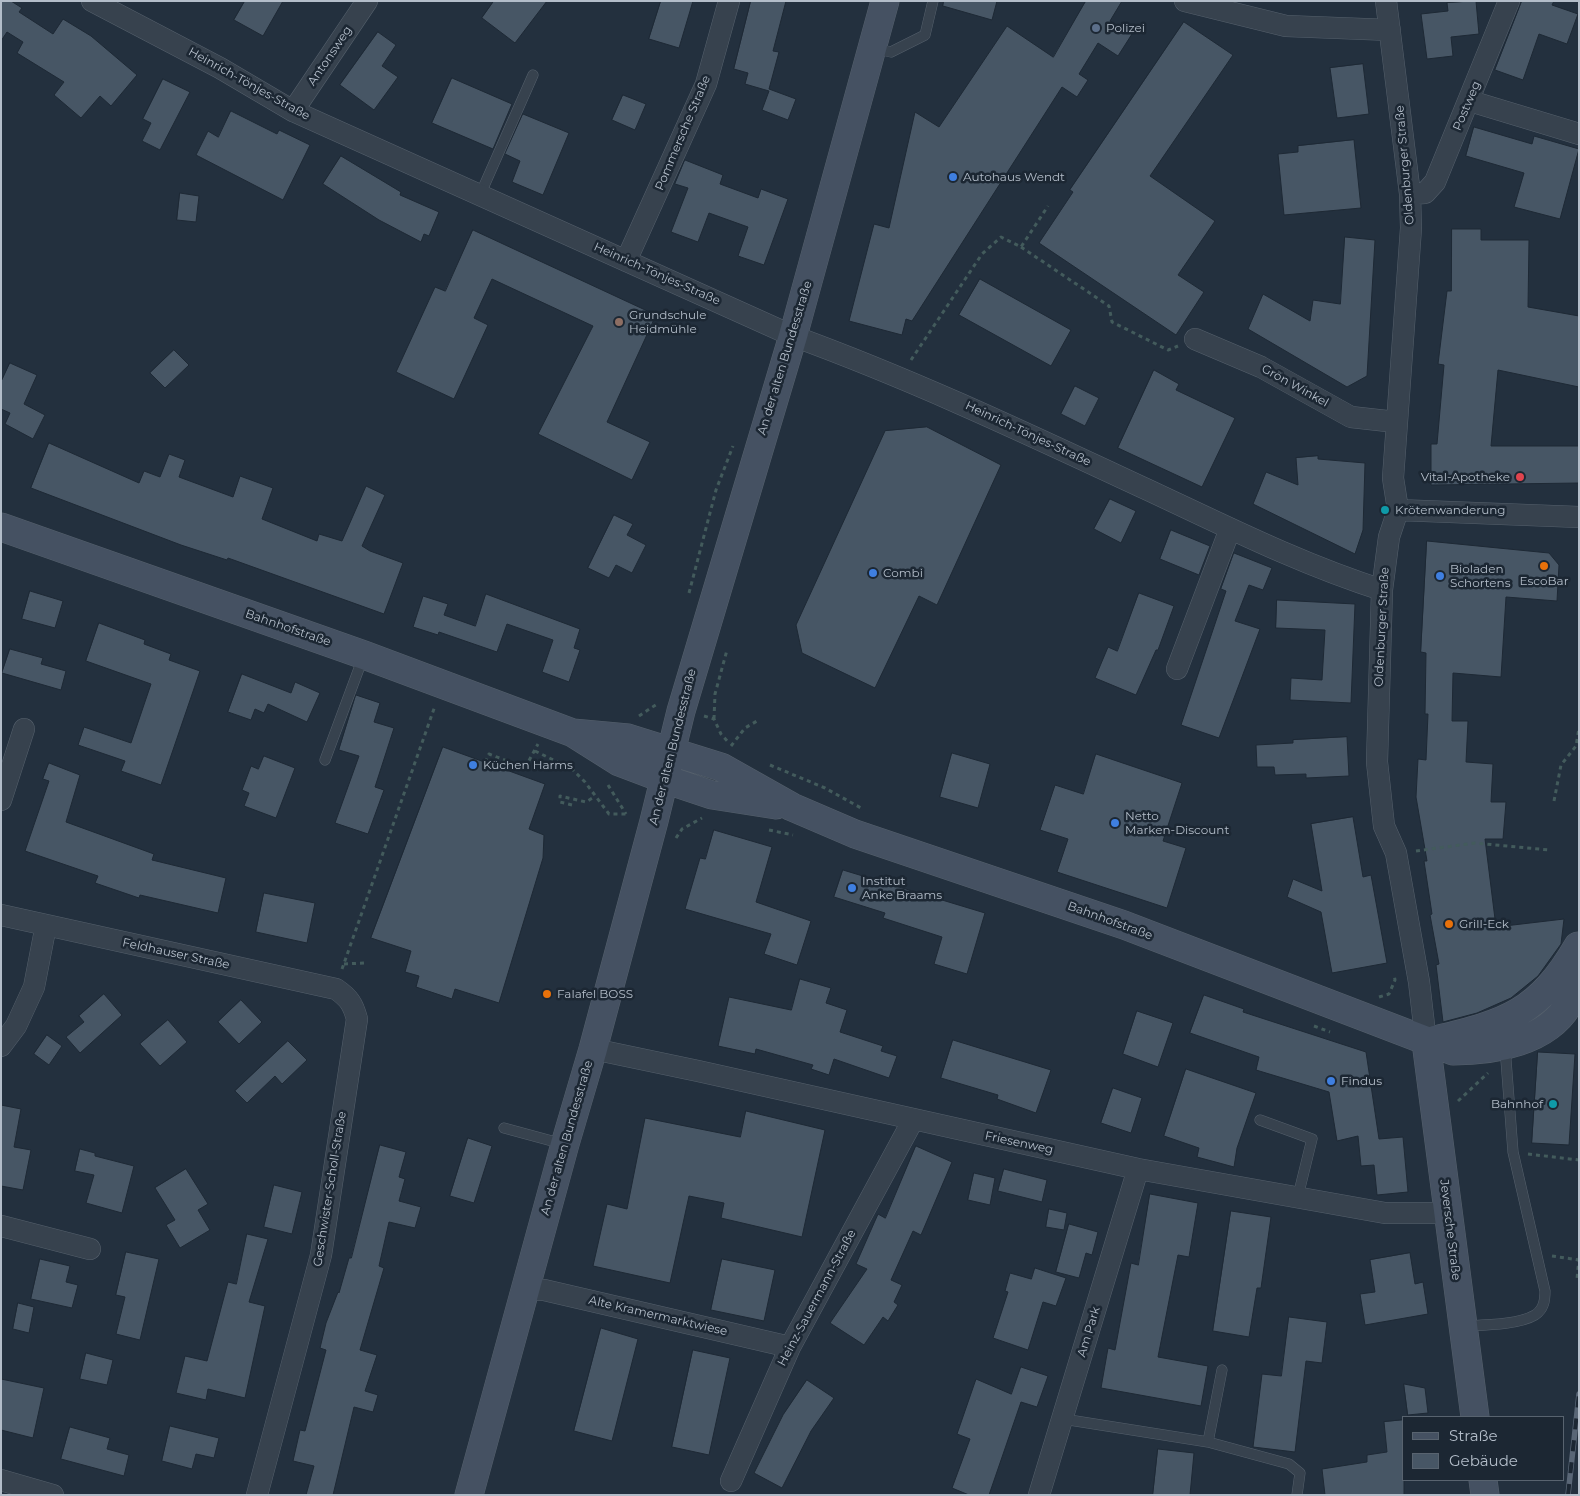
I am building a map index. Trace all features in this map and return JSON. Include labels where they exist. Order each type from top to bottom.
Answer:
[{"type":"street","name":"Heinrich-Tönjes-Straße","points":[[92,1],[220,68],[293,110],[793,336],[973,408],[1230,529],[1343,577],[1382,590]]},
{"type":"street","name":"Antonsweg","points":[[293,110],[367,1]]},
{"type":"street","name":"Pommersche Straße","points":[[626,260],[706,84],[729,1]]},
{"type":"street","name":"An der alten Bundesstraße","points":[[469,1495],[564,1144],[593,1049],[671,751],[725,559],[793,336],[886,1]]},
{"type":"street","points":[[1185,1],[1286,26],[1390,30]]},
{"type":"street","name":"Oldenburger Straße","points":[[1386,1],[1410,194],[1411,228],[1393,478],[1398,510],[1389,537],[1382,590],[1376,762],[1384,826],[1396,853],[1419,982],[1426,1042]]},
{"type":"street","name":"Postweg","points":[[1410,194],[1424,193],[1435,182],[1470,101],[1509,1]]},
{"type":"street","points":[[1470,101],[1579,134]]},
{"type":"street","name":"Grön Winkel","points":[[1195,338],[1261,367],[1351,417],[1396,422]]},
{"type":"street","points":[[1398,510],[1579,517]]},
{"type":"street","name":"Bahnhofstraße","points":[[1,527],[443,684],[574,734],[619,762],[664,780],[712,795],[792,808]]},
{"type":"street","points":[[1177,669],[1230,529]]},
{"type":"street","points":[[1,800],[24,729]]},
{"type":"street","name":"Bahnhofstraße","points":[[574,734],[628,738],[721,767],[792,808],[855,834],[1124,925],[1453,1051],[1478,1051],[1502,1034]]},
{"type":"street","name":"Feldhauser Straße","points":[[1,915],[342,993]]},
{"type":"street","points":[[1,1046],[16,1026],[34,988],[46,925]]},
{"type":"street","points":[[1502,1034],[1524,1010],[1542,996],[1557,978],[1579,944]]},
{"type":"street","points":[[1502,1034],[1541,1031],[1556,1019],[1570,1003],[1573,996],[1579,961]]},
{"type":"street","name":"Geschwister-Scholl-Straße","points":[[257,1495],[321,1255],[357,1019],[342,993]]},
{"type":"street","name":"Jeversche Straße","points":[[1426,1042],[1475,1416]]},
{"type":"street","name":"Friesenweg","points":[[593,1049],[1138,1169],[1385,1213],[1448,1213]]},
{"type":"street","name":"Heinz-Sauermann-Straße","points":[[731,1481],[790,1347],[913,1120]]},
{"type":"street","name":"Am Park","points":[[1038,1495],[1063,1419],[1138,1169]]},
{"type":"street","points":[[1,1226],[90,1249]]},
{"type":"street","name":"Alte Kramermarktwiese","points":[[525,1288],[544,1290],[790,1347]]},
{"type":"street","points":[[1,1480],[53,1495]]},
{"type":"street","points":[[1484,1481],[1486,1495]]},
{"type":"lane","points":[[873,48],[890,52],[925,35],[933,1]]},
{"type":"lane","points":[[480,195],[533,75]]},
{"type":"lane","points":[[325,760],[364,655]]},
{"type":"lane","points":[[1463,1326],[1518,1320],[1535,1315],[1544,1304],[1545,1291],[1513,1152],[1502,1034]]},
{"type":"lane","points":[[1260,1120],[1312,1139],[1298,1196]]},
{"type":"lane","points":[[504,1128],[564,1144]]},
{"type":"lane","points":[[1208,1442],[1222,1370]]},
{"type":"lane","points":[[1063,1419],[1208,1442],[1289,1464],[1300,1473],[1297,1495]]},
{"type":"path","points":[[1021,248],[1048,206]]},
{"type":"path","points":[[902,379],[913,356],[982,254],[1001,237],[1109,306],[1112,322],[1168,350],[1195,338]]},
{"type":"path","points":[[342,993],[344,964],[443,684]]},
{"type":"path","points":[[731,745],[745,728],[757,721]]},
{"type":"path","points":[[1554,801],[1561,765],[1576,746],[1579,728]]},
{"type":"path","points":[[485,762],[489,754],[525,768],[535,751],[572,769],[585,782],[594,797],[609,814],[626,814]]},
{"type":"path","points":[[572,806],[560,802],[560,796],[586,802],[594,797]]},
{"type":"path","points":[[1396,853],[1475,843],[1549,850]]},
{"type":"path","points":[[344,964],[365,963]]},
{"type":"path","points":[[1380,997],[1389,994],[1395,980],[1394,971]]},
{"type":"path","points":[[1513,1152],[1579,1160]]},
{"type":"path","points":[[1537,1254],[1579,1259],[1577,1279],[1579,1280]]},
{"type":"building","points":[[1,1],[11,1],[22,8],[19,12],[53,34],[63,19],[91,36],[137,75],[111,106],[100,96],[81,118],[54,95],[64,82],[17,53],[23,42],[7,32],[1,41]]},
{"type":"building","points":[[245,1],[283,1],[263,36],[234,20]]},
{"type":"building","points":[[494,1],[547,1],[515,43],[482,18]]},
{"type":"building","points":[[661,1],[693,1],[679,48],[649,39]]},
{"type":"building","points":[[751,1],[786,1],[773,51],[779,52],[769,89],[796,99],[788,120],[762,110],[769,91],[745,84],[748,73],[734,69]]},
{"type":"building","points":[[944,1],[997,1],[992,20],[943,6]]},
{"type":"building","name":"Autohaus Wendt","points":[[1086,1],[1122,1],[1110,21],[1132,34],[1118,56],[1098,43],[1079,74],[1088,80],[1077,97],[1062,87],[912,321],[906,319],[902,335],[849,321],[874,224],[889,228],[915,112],[939,127],[1007,26],[1053,57]]},
{"type":"building","points":[[1476,1],[1479,34],[1451,37],[1453,56],[1427,59],[1421,14],[1448,11],[1447,3]]},
{"type":"building","points":[[1522,1],[1554,1],[1552,5],[1578,14],[1567,44],[1539,34],[1523,80],[1495,70]]},
{"type":"building","points":[[1184,22],[1233,55],[1150,176],[1215,221],[1178,275],[1204,292],[1176,335],[1039,243],[1073,192],[1070,190]]},
{"type":"building","points":[[378,32],[396,45],[382,66],[398,77],[374,110],[340,85]]},
{"type":"building","points":[[1363,64],[1369,114],[1337,118],[1330,68]]},
{"type":"building","points":[[452,78],[512,104],[493,149],[432,123]]},
{"type":"building","points":[[163,79],[190,92],[160,150],[142,141],[151,123],[143,119]]},
{"type":"building","points":[[623,95],[646,104],[635,130],[612,120]]},
{"type":"building","points":[[231,111],[277,134],[279,130],[310,145],[283,200],[196,155],[208,131],[218,137]]},
{"type":"building","points":[[523,114],[569,133],[543,195],[512,182],[520,161],[505,154]]},
{"type":"building","points":[[1474,127],[1532,144],[1534,136],[1579,149],[1560,219],[1514,207],[1524,173],[1466,156]]},
{"type":"building","points":[[1354,140],[1361,208],[1284,215],[1278,154],[1298,152],[1298,146]]},
{"type":"building","points":[[341,156],[401,192],[400,195],[439,212],[429,236],[424,234],[421,242],[379,220],[323,184]]},
{"type":"building","points":[[685,160],[723,175],[720,184],[758,198],[761,189],[788,199],[764,265],[738,256],[748,227],[709,213],[698,242],[671,232],[688,188],[675,184]]},
{"type":"building","points":[[180,193],[199,196],[196,222],[177,220]]},
{"type":"building","points":[[1452,229],[1481,229],[1481,240],[1529,240],[1528,307],[1579,316],[1579,387],[1498,370],[1491,446],[1579,446],[1579,483],[1431,485],[1431,444],[1437,444],[1444,365],[1438,364],[1447,291],[1451,291]]},
{"type":"building","name":"Grundschule Heidmühle","points":[[473,230],[656,315],[607,422],[650,442],[632,480],[538,434],[593,326],[492,279],[474,318],[488,325],[454,399],[396,372],[435,287],[445,291]]},
{"type":"building","points":[[1345,237],[1375,240],[1367,376],[1347,387],[1248,329],[1263,294],[1310,321],[1313,300],[1340,304]]},
{"type":"building","points":[[980,279],[1071,330],[1051,366],[959,315]]},
{"type":"building","points":[[174,350],[189,365],[165,388],[150,373]]},
{"type":"building","points":[[10,363],[37,375],[24,404],[45,415],[33,439],[5,424],[10,413],[1,409],[1,382]]},
{"type":"building","points":[[1154,370],[1179,384],[1176,390],[1235,418],[1202,487],[1118,448]]},
{"type":"building","points":[[1075,386],[1099,398],[1085,426],[1061,414]]},
{"type":"building","points":[[927,427],[1001,465],[937,605],[919,596],[875,688],[802,653],[796,625],[885,431]]},
{"type":"building","points":[[49,443],[139,483],[144,471],[160,477],[169,454],[185,460],[179,477],[233,497],[240,476],[273,488],[262,519],[317,541],[319,534],[342,541],[366,486],[385,495],[362,546],[370,551],[403,563],[384,614],[228,558],[227,560],[181,545],[31,488]]},
{"type":"building","points":[[1318,456],[1318,459],[1365,463],[1363,530],[1355,554],[1253,504],[1266,472],[1298,485],[1296,458]]},
{"type":"building","points":[[1110,499],[1136,511],[1121,543],[1094,529]]},
{"type":"building","points":[[614,515],[633,524],[627,535],[646,545],[632,573],[616,565],[609,578],[588,568]]},
{"type":"building","points":[[1171,530],[1210,546],[1199,575],[1160,559]]},
{"type":"building","points":[[1427,541],[1549,553],[1559,565],[1557,601],[1506,597],[1501,677],[1453,673],[1452,721],[1468,721],[1466,762],[1493,764],[1491,802],[1506,802],[1503,839],[1485,839],[1496,927],[1564,919],[1561,944],[1538,976],[1511,998],[1477,1013],[1443,1022],[1436,965],[1439,964],[1430,915],[1432,914],[1424,861],[1427,861],[1416,797],[1418,759],[1426,760],[1428,714],[1425,714],[1426,653],[1421,652]]},
{"type":"building","points":[[1234,553],[1272,568],[1263,590],[1249,585],[1235,621],[1260,629],[1219,738],[1181,725],[1226,591],[1221,589]]},
{"type":"building","points":[[30,591],[63,601],[55,628],[22,619]]},
{"type":"building","points":[[1139,593],[1174,606],[1158,650],[1156,650],[1136,695],[1095,678],[1108,647],[1117,651]]},
{"type":"building","points":[[486,594],[580,629],[574,648],[580,650],[569,682],[542,672],[553,640],[507,624],[497,652],[439,632],[438,635],[413,627],[423,596],[448,604],[444,615],[475,626]]},
{"type":"building","points":[[1277,600],[1355,604],[1351,703],[1290,700],[1291,678],[1322,680],[1325,630],[1276,628]]},
{"type":"building","points":[[99,623],[145,640],[144,644],[171,654],[169,660],[200,671],[161,785],[121,771],[125,761],[78,745],[84,727],[131,743],[151,684],[86,661]]},
{"type":"building","points":[[10,649],[43,658],[41,664],[66,671],[61,690],[2,673]]},
{"type":"building","points":[[242,674],[291,693],[295,682],[320,693],[307,722],[268,704],[264,713],[255,709],[251,720],[228,712]]},
{"type":"building","points":[[356,695],[380,703],[374,722],[394,728],[375,787],[384,790],[368,834],[335,823],[359,756],[339,750]]},
{"type":"building","points":[[1347,737],[1349,776],[1306,778],[1306,774],[1275,775],[1274,767],[1257,767],[1256,745],[1293,743],[1293,740]]},
{"type":"building","points":[[443,747],[545,784],[529,829],[544,835],[543,858],[499,1003],[455,989],[452,999],[416,987],[419,976],[405,972],[411,951],[371,938]]},
{"type":"building","points":[[952,753],[990,764],[978,808],[940,797]]},
{"type":"building","points":[[1096,754],[1182,783],[1163,841],[1186,848],[1167,908],[1057,872],[1068,839],[1040,830],[1055,785],[1083,794]]},
{"type":"building","points":[[264,756],[295,768],[276,818],[244,806],[249,793],[242,790],[251,766],[258,769]]},
{"type":"building","points":[[49,763],[80,775],[66,822],[154,854],[152,860],[226,878],[218,913],[140,895],[139,898],[95,883],[98,876],[25,851],[49,781],[43,779]]},
{"type":"building","points":[[1353,817],[1363,877],[1371,875],[1387,963],[1332,973],[1321,912],[1287,897],[1293,879],[1322,891],[1311,824]]},
{"type":"building","points":[[714,830],[772,847],[756,902],[811,921],[797,965],[764,954],[771,934],[685,909],[700,858],[705,859]]},
{"type":"building","points":[[843,870],[985,913],[967,974],[934,964],[942,937],[883,918],[885,913],[834,897]]},
{"type":"building","points":[[264,893],[315,903],[307,943],[256,932]]},
{"type":"building","points":[[800,979],[831,988],[826,1003],[847,1010],[840,1032],[883,1046],[881,1051],[897,1056],[889,1078],[834,1059],[829,1075],[811,1069],[813,1065],[756,1049],[755,1054],[718,1046],[729,997],[791,1010]]},
{"type":"building","points":[[104,994],[122,1015],[80,1053],[66,1037],[84,1022],[79,1016]]},
{"type":"building","points":[[1204,995],[1244,1009],[1243,1012],[1366,1052],[1379,1139],[1403,1137],[1408,1192],[1377,1195],[1374,1165],[1361,1166],[1358,1136],[1337,1141],[1329,1092],[1256,1070],[1259,1057],[1190,1033]]},
{"type":"building","points":[[241,1000],[262,1022],[239,1044],[218,1022]]},
{"type":"building","points":[[1137,1011],[1173,1023],[1158,1067],[1123,1054]]},
{"type":"building","points":[[168,1020],[187,1042],[160,1066],[140,1044]]},
{"type":"building","points":[[47,1035],[62,1046],[49,1065],[34,1054]]},
{"type":"building","points":[[953,1040],[1051,1070],[1036,1113],[997,1099],[998,1095],[941,1078]]},
{"type":"building","points":[[288,1041],[307,1060],[282,1084],[275,1076],[247,1103],[235,1091]]},
{"type":"building","name":"Bahnhof","points":[[1538,1052],[1575,1054],[1569,1145],[1532,1143]]},
{"type":"building","points":[[1186,1069],[1256,1093],[1237,1148],[1234,1167],[1197,1157],[1199,1148],[1164,1136]]},
{"type":"building","points":[[1113,1088],[1142,1098],[1131,1133],[1101,1123]]},
{"type":"building","points":[[1,1105],[21,1109],[14,1147],[31,1150],[23,1190],[1,1186]]},
{"type":"building","points":[[746,1111],[825,1130],[802,1237],[721,1218],[724,1203],[689,1196],[670,1283],[593,1266],[607,1204],[627,1209],[645,1118],[740,1137]]},
{"type":"building","points":[[468,1138],[492,1146],[474,1203],[450,1196]]},
{"type":"building","points":[[380,1145],[406,1152],[399,1177],[405,1179],[399,1201],[421,1207],[415,1228],[389,1222],[379,1266],[384,1268],[360,1350],[377,1355],[365,1391],[378,1395],[373,1412],[354,1407],[333,1495],[306,1495],[314,1466],[293,1461],[300,1430],[305,1431],[326,1350],[320,1348],[326,1323],[339,1293],[349,1258],[351,1258]]},
{"type":"building","points":[[916,1146],[952,1162],[921,1235],[913,1231],[891,1280],[902,1285],[894,1302],[898,1305],[888,1321],[883,1317],[864,1345],[830,1323],[867,1269],[856,1264],[878,1214],[885,1218]]},
{"type":"building","points":[[80,1149],[95,1153],[95,1156],[134,1166],[122,1213],[86,1203],[94,1175],[75,1171]]},
{"type":"building","points":[[186,1169],[208,1204],[198,1210],[210,1230],[180,1248],[166,1225],[175,1220],[155,1188]]},
{"type":"building","points":[[1004,1169],[1047,1180],[1042,1202],[998,1191]]},
{"type":"building","points":[[974,1173],[995,1178],[990,1205],[968,1200]]},
{"type":"building","points":[[274,1185],[302,1192],[292,1234],[264,1227]]},
{"type":"building","points":[[1150,1194],[1198,1203],[1189,1257],[1178,1255],[1158,1357],[1208,1366],[1201,1406],[1101,1388],[1108,1348],[1115,1350],[1131,1263],[1138,1265]]},
{"type":"building","points":[[1049,1209],[1067,1213],[1064,1230],[1046,1227]]},
{"type":"building","points":[[1231,1211],[1271,1217],[1261,1288],[1257,1288],[1249,1337],[1213,1331]]},
{"type":"building","points":[[1069,1224],[1098,1232],[1092,1255],[1086,1253],[1079,1278],[1056,1272]]},
{"type":"building","points":[[247,1234],[268,1239],[249,1302],[265,1306],[245,1398],[208,1389],[206,1400],[176,1393],[185,1356],[207,1361],[228,1282],[236,1284]]},
{"type":"building","points":[[126,1252],[159,1259],[140,1340],[116,1334],[125,1297],[116,1295]]},
{"type":"building","points":[[1410,1253],[1415,1284],[1423,1282],[1428,1314],[1365,1325],[1360,1294],[1375,1292],[1370,1260]]},
{"type":"building","points":[[40,1259],[70,1266],[66,1282],[78,1285],[72,1308],[31,1299]]},
{"type":"building","points":[[722,1259],[775,1270],[764,1321],[711,1310]]},
{"type":"building","points":[[1035,1268],[1066,1278],[1056,1306],[1043,1302],[1028,1350],[993,1338],[1008,1292],[1005,1291],[1010,1273],[1031,1279]]},
{"type":"building","points":[[18,1303],[34,1307],[29,1333],[13,1329]]},
{"type":"building","points":[[1289,1317],[1327,1322],[1322,1363],[1306,1361],[1295,1452],[1253,1447],[1262,1374],[1281,1376]]},
{"type":"building","points":[[601,1328],[638,1339],[612,1441],[574,1431]]},
{"type":"building","points":[[693,1350],[730,1358],[709,1455],[672,1447]]},
{"type":"building","points":[[86,1353],[113,1360],[107,1385],[80,1379]]},
{"type":"building","points":[[1021,1367],[1048,1376],[1037,1407],[1021,1402],[989,1495],[969,1495],[952,1488],[970,1439],[957,1434],[976,1379],[1011,1394]]},
{"type":"building","points":[[1,1379],[44,1388],[33,1438],[1,1430]]},
{"type":"building","points":[[807,1380],[834,1398],[811,1431],[782,1488],[754,1473],[783,1415]]},
{"type":"building","points":[[1404,1384],[1425,1388],[1428,1413],[1408,1415]]},
{"type":"building","points":[[1402,1420],[1402,1481],[1404,1481],[1404,1495],[1325,1495],[1322,1469],[1367,1462],[1367,1455],[1387,1452],[1384,1422]]},
{"type":"building","points":[[170,1426],[219,1438],[214,1458],[196,1454],[192,1469],[162,1461]]},
{"type":"building","points":[[70,1427],[110,1438],[107,1449],[129,1455],[124,1476],[61,1459]]},
{"type":"building","points":[[1158,1449],[1194,1453],[1190,1495],[1153,1495]]},
{"type":"railway","points":[[1568,1495],[1579,1394]]},
{"type":"place","name":"Polizei","points":[[1096,28]]},
{"type":"place","name":"Autohaus Wendt","points":[[953,177]]},
{"type":"place","name":"Grundschule Heidmühle","points":[[619,322]]},
{"type":"place","name":"Vital-Apotheke","points":[[1520,477]]},
{"type":"place","name":"Krötenwanderung","points":[[1385,510]]},
{"type":"place","name":"EscoBar","points":[[1544,566]]},
{"type":"place","name":"Combi","points":[[873,573]]},
{"type":"place","name":"Bioladen Schortens","points":[[1440,576]]},
{"type":"place","name":"Küchen Harms","points":[[473,765]]},
{"type":"place","name":"Netto Marken-Discount","points":[[1115,823]]},
{"type":"place","name":"Institut Anke Braams","points":[[852,888]]},
{"type":"place","name":"Grill-Eck","points":[[1449,924]]},
{"type":"place","name":"Falafel BOSS","points":[[547,994]]},
{"type":"place","name":"Findus","points":[[1331,1081]]},
{"type":"place","name":"Bahnhof","points":[[1553,1104]]}]
